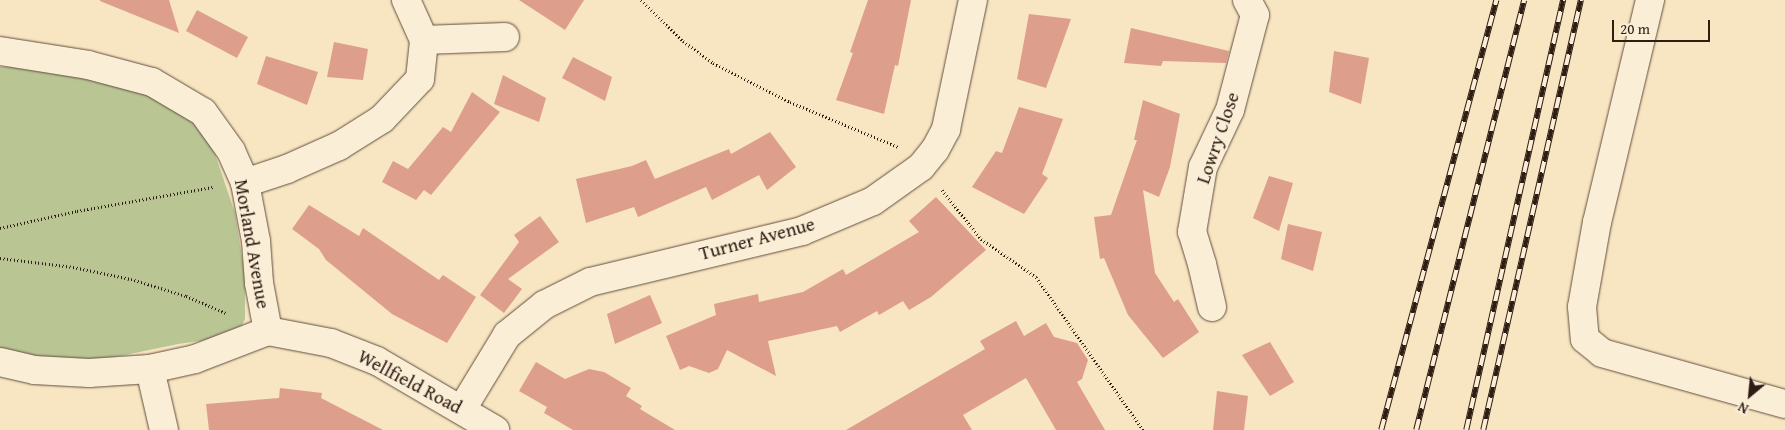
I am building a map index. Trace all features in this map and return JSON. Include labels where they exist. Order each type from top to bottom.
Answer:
[{"type":"street","points":[[245,184],[287,169],[339,146],[382,119],[420,79],[424,40],[406,0]]},
{"type":"street","name":"Turner Avenue","points":[[462,409],[507,336],[544,305],[590,282],[802,230],[873,201],[921,167],[935,150],[946,129],[973,0]]},
{"type":"street","name":"Lowry Close","points":[[1212,307],[1192,232],[1204,167],[1230,110],[1255,15],[1247,0]]},
{"type":"street","points":[[1650,0],[1597,222],[1582,307],[1585,340],[1602,353],[1785,404]]},
{"type":"street","points":[[424,40],[505,37]]},
{"type":"street","name":"Morland Avenue","points":[[0,51],[88,65],[152,82],[203,112],[231,151],[245,184],[256,241],[259,283],[268,331]]},
{"type":"street","points":[[0,362],[34,370],[90,373],[150,369],[195,358],[268,331]]},
{"type":"street","name":"Wellfield Road","points":[[268,331],[331,343],[377,361],[495,430]]},
{"type":"street","points":[[150,369],[164,430]]},
{"type":"path","points":[[0,228],[162,195],[245,184]]},
{"type":"path","points":[[0,258],[73,267],[131,279],[186,296],[268,331]]},
{"type":"green space","points":[[18,66],[143,89],[193,117],[215,154],[235,213],[245,275],[245,319],[240,330],[220,338],[178,344],[101,360],[39,359],[0,348],[0,67]]},
{"type":"building","points":[[169,0],[179,33],[100,1]]},
{"type":"building","points":[[519,0],[584,0],[565,30]]},
{"type":"building","points":[[868,0],[911,0],[898,66],[895,65],[884,114],[836,100],[853,53],[850,52]]},
{"type":"building","points":[[197,10],[248,37],[237,58],[186,31]]},
{"type":"building","points":[[1029,14],[1071,19],[1046,88],[1017,79]]},
{"type":"building","points":[[1131,28],[1229,51],[1226,63],[1163,61],[1161,66],[1124,63]]},
{"type":"building","points":[[334,42],[368,49],[363,80],[327,77]]},
{"type":"building","points":[[1334,51],[1369,58],[1361,104],[1329,92]]},
{"type":"building","points":[[266,56],[318,72],[307,105],[257,84]]},
{"type":"building","points":[[573,57],[612,77],[605,101],[562,78]]},
{"type":"building","points":[[503,75],[546,98],[539,122],[494,104]]},
{"type":"building","points":[[472,92],[500,112],[431,195],[424,190],[416,200],[382,182],[393,161],[408,169],[443,127],[451,132]]},
{"type":"building","points":[[1143,100],[1180,114],[1170,167],[1159,197],[1143,190],[1155,273],[1174,302],[1178,299],[1199,332],[1163,358],[1128,315],[1104,258],[1100,259],[1094,217],[1111,215],[1137,140],[1134,140]]},
{"type":"building","points":[[1019,107],[1063,119],[1042,174],[1048,178],[1024,214],[972,187],[996,151],[1002,153]]},
{"type":"building","points":[[770,132],[796,167],[767,190],[759,175],[712,200],[706,187],[638,217],[634,207],[586,223],[576,179],[632,166],[646,160],[655,179],[729,149],[731,154]]},
{"type":"building","points":[[1269,176],[1293,183],[1279,231],[1253,218]]},
{"type":"building","points":[[936,197],[986,250],[931,297],[909,310],[903,301],[879,315],[877,311],[840,332],[837,326],[768,341],[776,376],[727,350],[718,369],[709,373],[689,366],[680,370],[666,336],[716,315],[714,304],[758,294],[759,302],[803,292],[843,269],[846,275],[919,232],[909,221]]},
{"type":"building","points":[[309,205],[359,236],[363,228],[439,280],[443,275],[476,297],[447,343],[392,314],[326,260],[319,249],[292,229]]},
{"type":"building","points":[[540,216],[559,242],[508,279],[522,289],[504,313],[480,295],[519,242],[514,235]]},
{"type":"building","points":[[1288,224],[1322,232],[1313,271],[1281,259]]},
{"type":"building","points":[[650,295],[662,323],[615,344],[607,314]]},
{"type":"building","points":[[1016,321],[1024,336],[1046,323],[1054,337],[1077,343],[1088,360],[1082,379],[1077,382],[1105,430],[1056,430],[1026,378],[963,415],[972,430],[846,430],[985,349],[980,341]]},
{"type":"building","points":[[1270,342],[1294,382],[1270,396],[1242,355]]},
{"type":"building","points":[[536,362],[565,379],[589,369],[604,372],[631,388],[626,396],[642,406],[640,409],[675,430],[573,430],[544,413],[547,407],[519,391]]},
{"type":"building","points":[[280,388],[322,393],[321,398],[383,430],[209,430],[206,404],[279,398]]},
{"type":"building","points":[[1217,391],[1248,396],[1244,430],[1213,430]]},
{"type":"railway","points":[[1381,430],[1496,0]]},
{"type":"railway","points":[[1416,430],[1524,0]]},
{"type":"railway","points":[[1466,430],[1563,0]]},
{"type":"railway","points":[[1483,430],[1581,0]]}]
